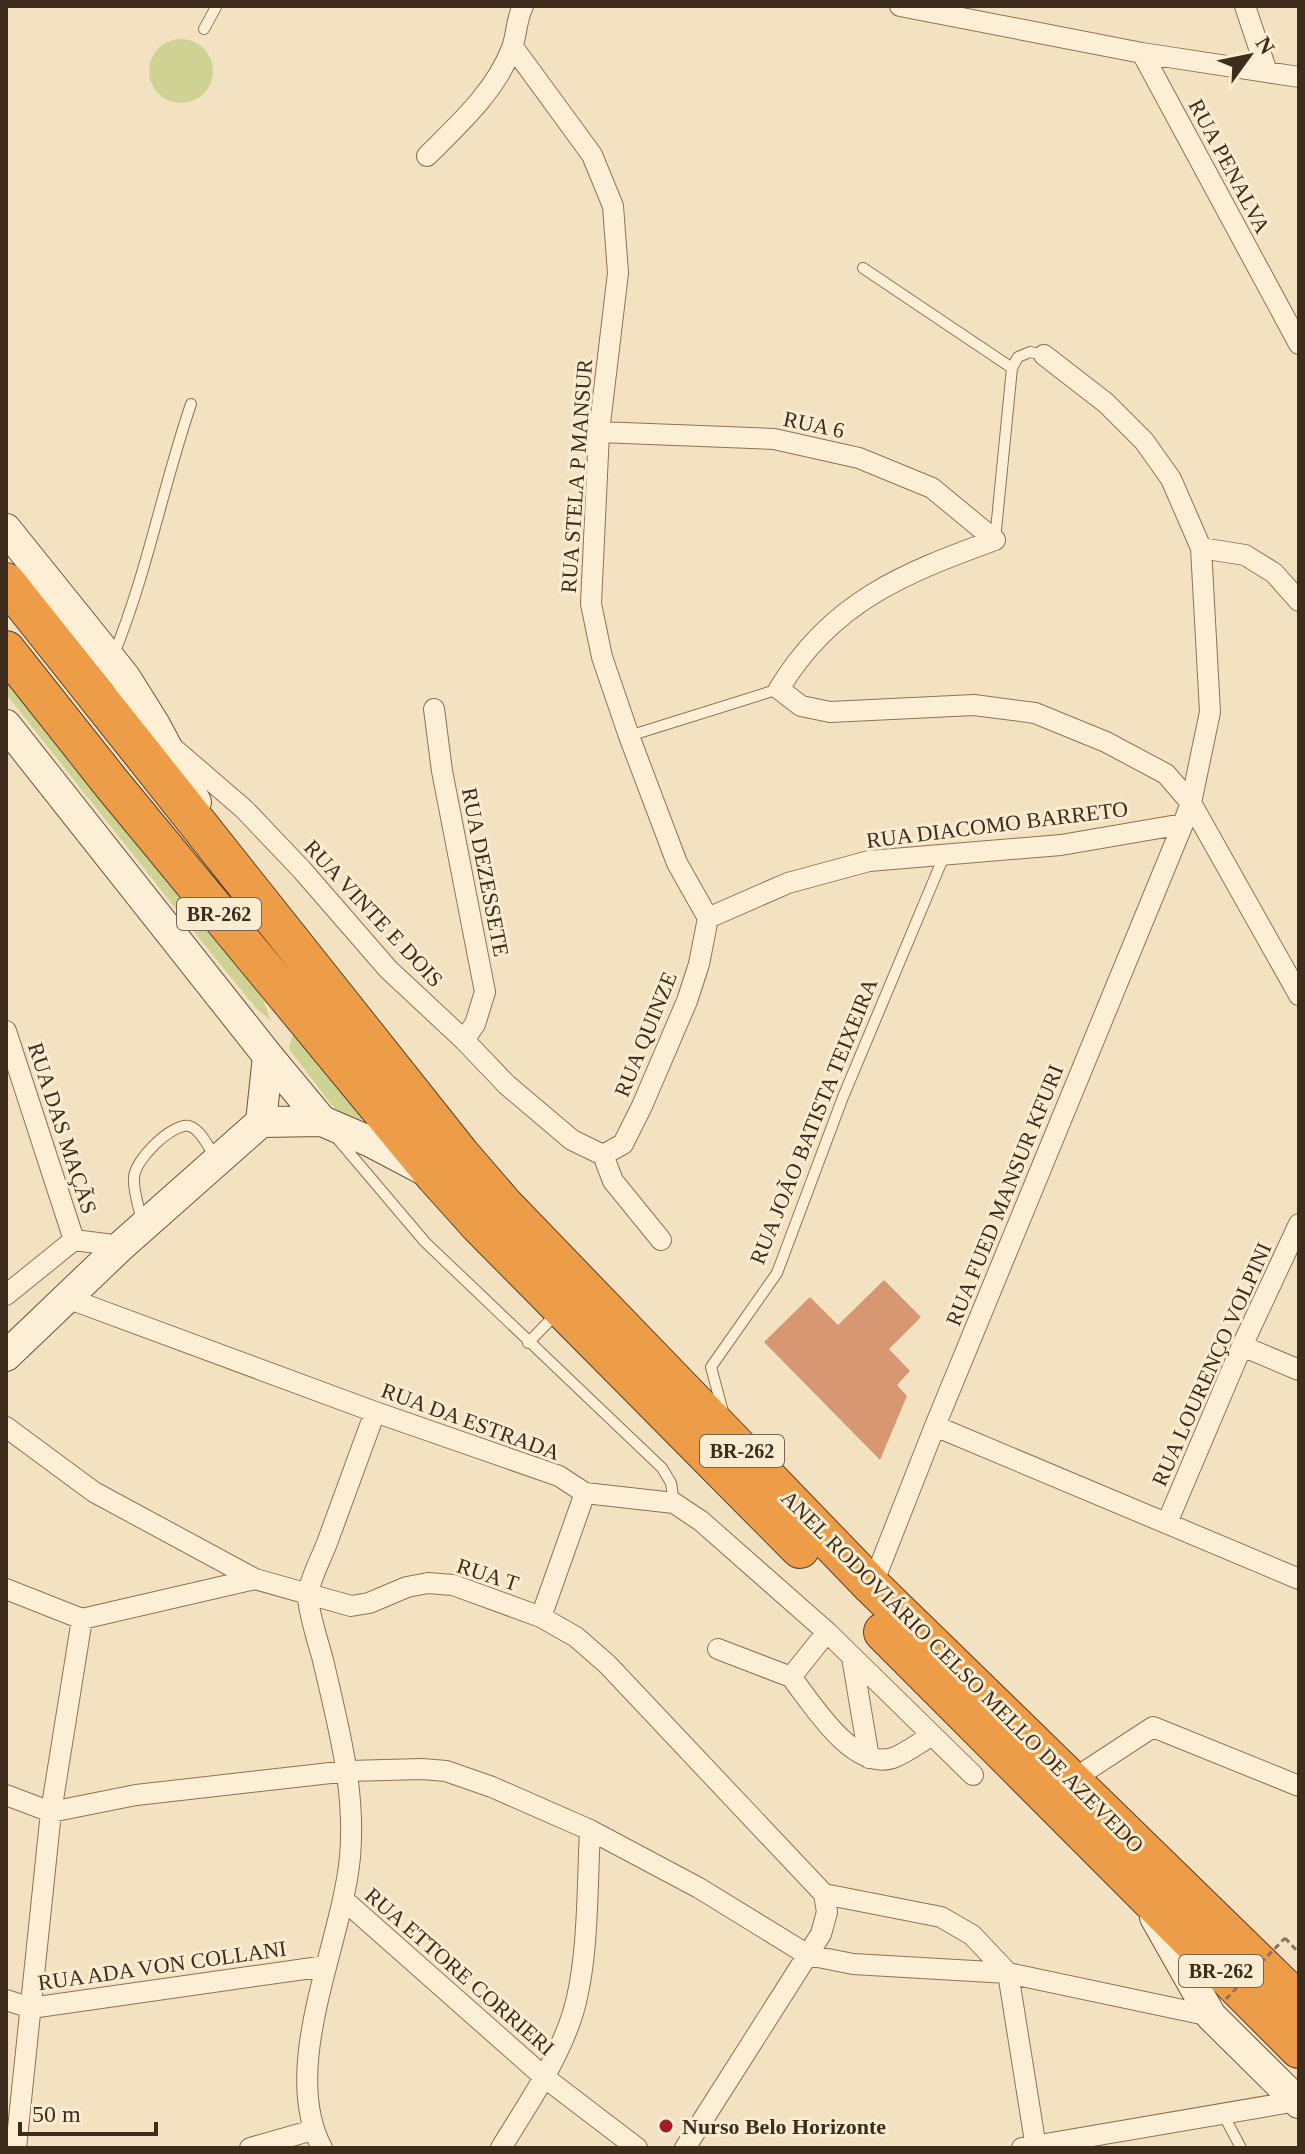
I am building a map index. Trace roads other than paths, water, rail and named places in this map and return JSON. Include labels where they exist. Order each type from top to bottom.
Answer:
[{"type":"highway","name":"ANEL RODOVIÁRIO CELSO MELLO DE AZEVEDO","points":[[6,582],[487,1185],[872,1586],[1299,2002]]},
{"type":"highway","name":"ANEL RODOVIÁRIO CELSO MELLO DE AZEVEDO","points":[[6,650],[112,784],[435,1176],[561,1308],[1299,2049]]},
{"type":"main road","name":"ANEL RODOVIÁRIO CELSO MELLO DE AZEVEDO","points":[[6,529],[111,660],[155,725],[228,861]]},
{"type":"main road","name":"ANEL RODOVIÁRIO CELSO MELLO DE AZEVEDO","points":[[6,725],[322,1121],[371,1142],[435,1176]]},
{"type":"main road","points":[[261,1122],[268,1056]]},
{"type":"main road","points":[[6,1356],[132,1237],[261,1122],[322,1121]]},
{"type":"main road","points":[[1142,1894],[1218,2007],[1298,2102]]},
{"type":"street","points":[[427,156],[483,99],[513,47],[517,18],[523,6]]},
{"type":"street","points":[[900,6],[1142,53],[1299,77]]},
{"type":"street","points":[[1245,6],[1267,72]]},
{"type":"street","name":"RUA STELA P MANSUR","points":[[513,47],[592,155],[613,206],[618,273],[599,432],[591,604],[602,657],[629,736],[677,863],[708,918]]},
{"type":"street","name":"RUA PENALVA","points":[[1142,53],[1299,344]]},
{"type":"street","points":[[1044,355],[1106,403],[1144,441],[1171,479],[1201,548],[1210,712],[1191,803],[1183,824]]},
{"type":"street","name":"RUA 6","points":[[599,432],[774,439],[859,458],[932,488],[995,540]]},
{"type":"street","points":[[995,540],[884,585],[827,627],[792,667],[779,689],[801,706],[830,712],[974,705],[1035,713],[1106,742],[1166,774],[1191,803],[1299,995]]},
{"type":"street","points":[[1201,548],[1245,555],[1274,573],[1299,601]]},
{"type":"street","name":"RUA DEZESSETE","points":[[434,709],[442,771],[485,992],[475,1024],[464,1040]]},
{"type":"street","name":"RUA VINTE E DOIS","points":[[155,725],[172,746],[244,809],[388,969],[507,1085],[572,1140],[603,1155]]},
{"type":"street","name":"RUA DIACOMO BARRETO","points":[[708,918],[788,883],[869,861],[1061,845],[1183,824]]},
{"type":"street","name":"RUA FUED MANSUR KFURI","points":[[872,1586],[1183,824]]},
{"type":"street","name":"RUA QUINZE","points":[[603,1155],[623,1144],[642,1106],[687,1001],[699,964],[708,918]]},
{"type":"street","name":"RUA DAS MAÇÃS","points":[[6,1031],[74,1240],[132,1237]]},
{"type":"street","points":[[603,1155],[613,1181],[661,1240]]},
{"type":"street","name":"RUA LOURENÇO VOLPINI","points":[[1167,1523],[1242,1346],[1299,1224]]},
{"type":"street","points":[[6,1295],[74,1240]]},
{"type":"street","name":"RUA DA ESTRADA","points":[[67,1298],[375,1412],[559,1476],[585,1493],[674,1503],[701,1521],[827,1632],[973,1775]]},
{"type":"street","points":[[1242,1346],[1299,1370]]},
{"type":"street","points":[[250,2148],[318,2139],[308,2081],[310,2051],[326,1966],[345,1901],[352,1801],[308,1596],[375,1412]]},
{"type":"street","points":[[935,1426],[1299,1579]]},
{"type":"street","name":"RUA T","points":[[6,1427],[94,1492],[255,1579],[351,1606],[369,1603],[407,1587],[428,1583],[453,1585],[541,1617],[576,1637],[607,1664],[824,1894]]},
{"type":"street","points":[[541,1617],[585,1493]]},
{"type":"street","points":[[6,1589],[82,1619],[129,1611],[255,1579]]},
{"type":"street","points":[[16,2148],[51,1812],[82,1619]]},
{"type":"street","points":[[791,1677],[827,1632]]},
{"type":"street","points":[[718,1649],[791,1677],[847,1746],[869,1758],[891,1758],[931,1736]]},
{"type":"street","points":[[852,1657],[869,1758]]},
{"type":"street","points":[[1072,1780],[1153,1727],[1299,1786]]},
{"type":"street","points":[[6,1795],[51,1812],[136,1795],[348,1771],[446,1771],[492,1787],[590,1830],[699,1888],[808,1955],[853,1964],[1008,1973],[1218,2007]]},
{"type":"street","points":[[501,2148],[544,2077],[573,2013],[581,1970],[590,1830]]},
{"type":"street","points":[[685,2148],[821,1934],[827,1912],[824,1894],[941,1917],[972,1935],[1008,1973],[1031,2147],[1298,2102]]},
{"type":"street","name":"RUA ETTORE CORRIERI","points":[[345,1901],[544,2077],[637,2148]]},
{"type":"street","name":"RUA ADA VON COLLANI","points":[[6,2000],[31,2008],[326,1966]]},
{"type":"lane","points":[[204,29],[216,7]]},
{"type":"lane","points":[[863,268],[1012,368]]},
{"type":"lane","points":[[995,540],[1012,368],[1018,357],[1030,352],[1044,355]]},
{"type":"lane","points":[[111,660],[131,614],[191,404]]},
{"type":"lane","points":[[629,736],[779,689]]},
{"type":"lane","name":"RUA JOÃO BATISTA TEIXEIRA","points":[[730,1439],[711,1367],[777,1273],[849,1082],[944,856]]},
{"type":"lane","points":[[322,1121],[425,1242],[662,1468],[671,1483],[674,1503]]},
{"type":"lane","points":[[132,1237],[136,1165],[150,1148],[179,1127],[188,1126],[196,1129],[217,1161]]},
{"type":"lane","points":[[528,1343],[561,1308]]},
{"type":"lane","points":[[1223,2114],[1241,2148]]},
{"type":"place","name":"Nurso Belo Horizonte","points":[[666,2126]]}]
